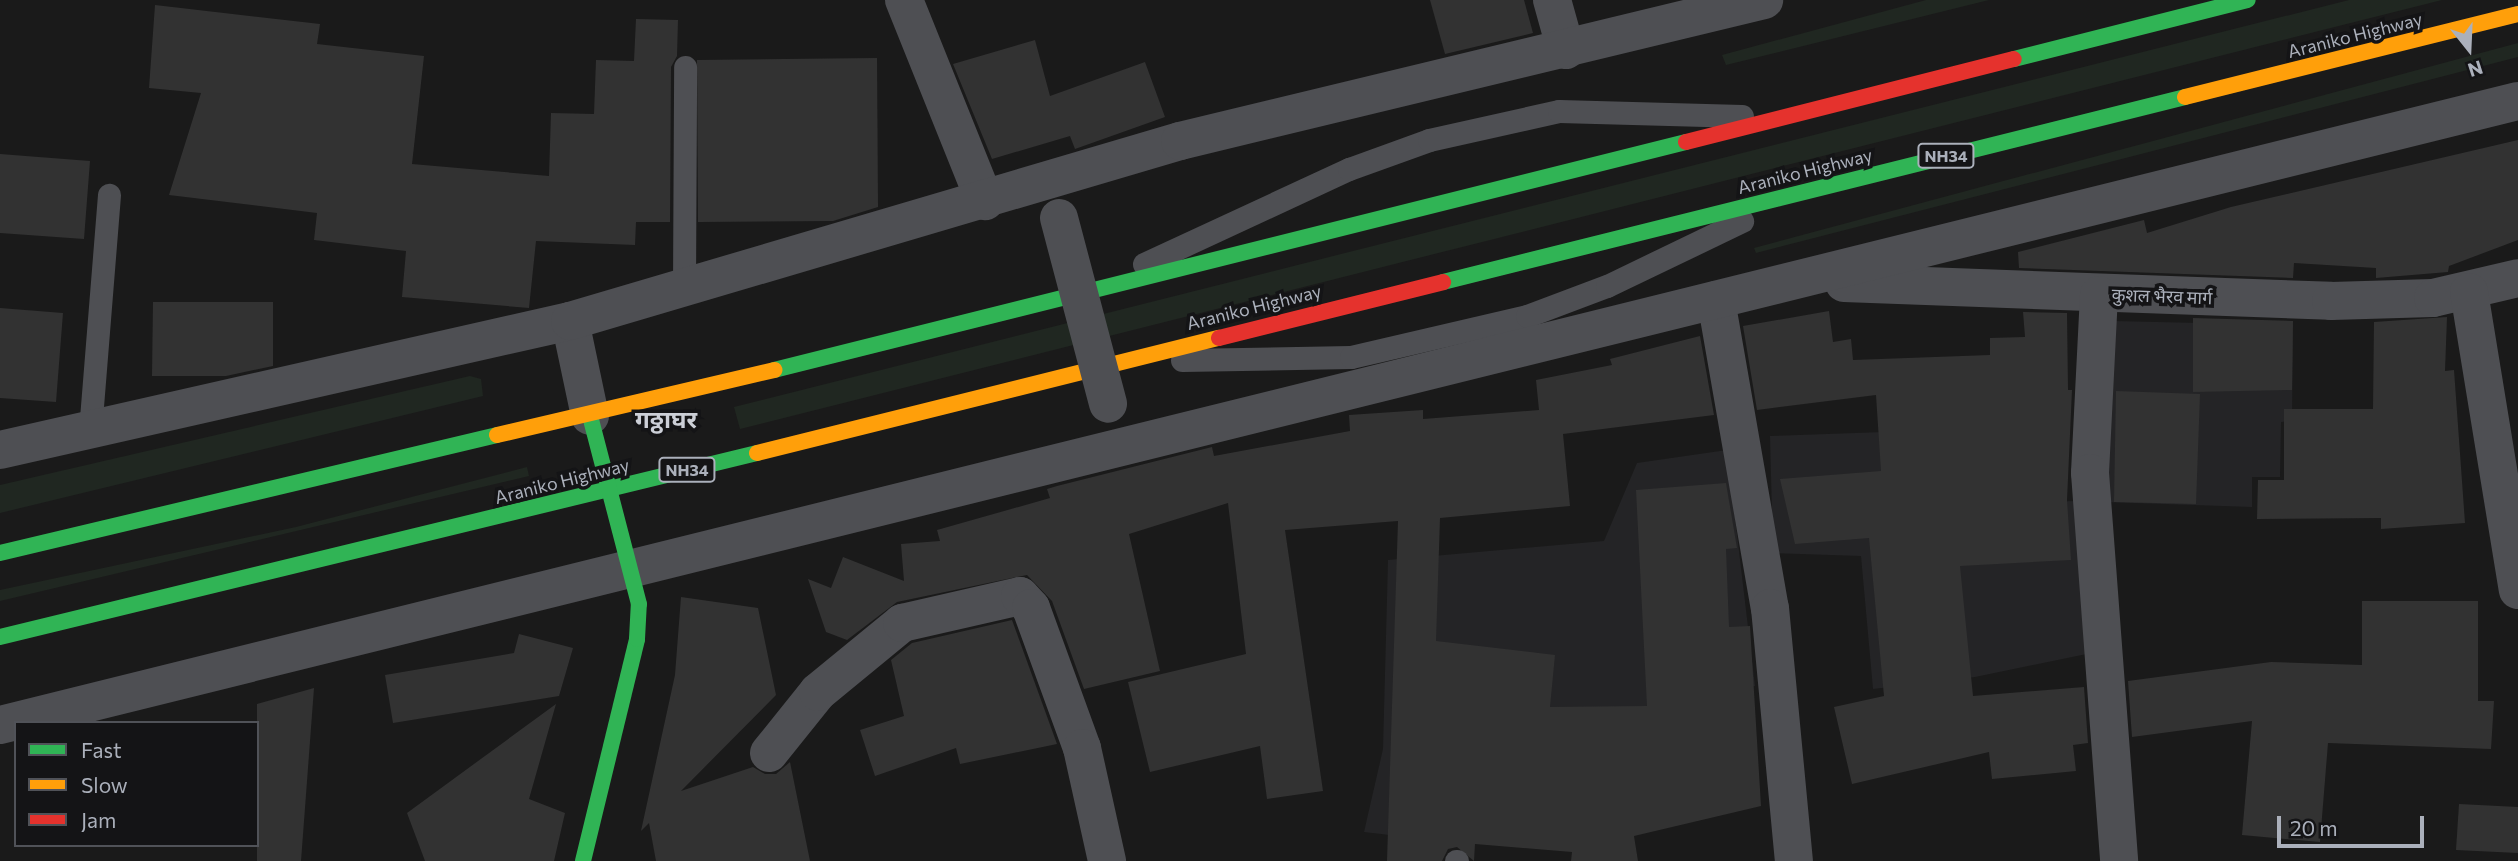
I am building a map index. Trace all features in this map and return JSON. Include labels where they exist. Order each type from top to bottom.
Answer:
[{"type":"main road","points":[[0,553],[590,416],[2248,0]]},
{"type":"main road","name":"Araniko Highway","points":[[0,637],[609,490],[2518,15]]},
{"type":"main road","points":[[583,861],[636,639],[639,604],[590,416]]},
{"type":"street","points":[[904,0],[985,201]]},
{"type":"street","points":[[1552,0],[1566,50]]},
{"type":"street","points":[[0,450],[570,321],[985,201],[1180,141],[1765,0]]},
{"type":"street","points":[[0,724],[1716,300],[1803,281],[2518,101]]},
{"type":"street","points":[[1059,218],[1108,404]]},
{"type":"street","name":"कुशल‌ भैरव मार्ग","points":[[1803,281],[2099,295],[2331,301],[2469,292],[2518,278]]},
{"type":"street","points":[[2469,292],[2518,590]]},
{"type":"street","points":[[2099,295],[2090,472],[2119,861]]},
{"type":"street","points":[[1716,300],[1770,608],[1794,861]]},
{"type":"street","points":[[570,321],[590,416]]},
{"type":"street","points":[[769,753],[818,692],[902,623],[1020,596],[1031,608],[1082,748],[1107,861]]},
{"type":"lane","points":[[684,286],[685,67]]},
{"type":"lane","points":[[1074,296],[1349,169],[1429,140],[1559,111],[1782,118]]},
{"type":"lane","points":[[1119,361],[1351,358],[1527,316],[1607,286],[1804,191]]},
{"type":"lane","points":[[90,431],[109,195]]},
{"type":"shaded area","points":[[1926,0],[1989,0],[1726,65],[1722,55]]},
{"type":"shaded area","points":[[2349,0],[2442,0],[740,429],[734,407]]},
{"type":"shaded area","points":[[2518,43],[2518,57],[1756,253],[1754,248]]},
{"type":"shaded area","points":[[2113,321],[2293,325],[2292,421],[2281,422],[2280,477],[2252,477],[2252,507],[2105,502]]},
{"type":"shaded area","points":[[470,376],[481,379],[483,396],[0,513],[0,485]]},
{"type":"shaded area","points":[[1968,429],[1975,502],[2082,501],[2106,650],[1975,677],[1873,689],[1861,556],[1773,553],[1770,436]]},
{"type":"shaded area","points":[[1727,450],[1755,686],[1649,700],[1660,791],[1432,840],[1364,832],[1383,749],[1388,560],[1604,541],[1637,463]]},
{"type":"shaded area","points":[[527,467],[529,476],[0,601],[0,590],[296,527]]},
{"type":"building","points":[[1430,0],[1524,0],[1533,33],[1445,54]]},
{"type":"building","points":[[155,5],[320,24],[317,44],[424,56],[412,164],[549,176],[551,113],[594,114],[596,60],[634,61],[636,19],[678,20],[677,56],[671,67],[670,222],[636,222],[635,245],[536,241],[529,308],[402,297],[406,251],[314,240],[317,213],[169,195],[201,93],[149,88]]},
{"type":"building","points":[[1035,40],[1050,96],[1145,62],[1165,117],[1075,149],[1070,136],[992,159],[953,64]]},
{"type":"building","points":[[877,58],[878,207],[833,221],[698,222],[697,60]]},
{"type":"building","points":[[2518,140],[2518,240],[2449,266],[2448,272],[2376,278],[2376,268],[2294,263],[2293,278],[2019,268],[2018,252],[2144,220],[2147,233],[2231,207]]},
{"type":"building","points":[[0,154],[90,161],[84,239],[0,233]]},
{"type":"building","points":[[153,302],[273,302],[273,366],[226,376],[152,376]]},
{"type":"building","points":[[0,308],[63,313],[56,402],[0,398]]},
{"type":"building","points":[[1829,311],[1833,342],[1851,339],[1853,360],[1990,355],[1990,338],[2025,337],[2023,312],[2067,313],[2068,390],[2072,390],[2067,500],[2071,560],[1960,566],[1973,696],[2084,687],[2088,743],[2073,745],[2076,771],[1992,779],[1989,752],[1852,784],[1834,707],[1884,696],[1869,538],[1795,544],[1780,479],[1881,471],[1876,395],[1757,410],[1743,326]]},
{"type":"building","points":[[2447,317],[2445,371],[2454,370],[2465,523],[2381,529],[2381,518],[2257,519],[2258,480],[2284,480],[2284,409],[2373,409],[2374,322]]},
{"type":"building","points":[[2193,318],[2293,321],[2292,390],[2193,392]]},
{"type":"building","points":[[1700,336],[1714,415],[1563,434],[1570,506],[1440,518],[1436,641],[1555,655],[1550,707],[1647,706],[1636,490],[1726,483],[1737,548],[1726,549],[1729,627],[1750,626],[1761,806],[1634,836],[1638,861],[1571,861],[1572,852],[1475,844],[1474,861],[1457,847],[1448,849],[1442,861],[1387,861],[1398,521],[1285,530],[1323,791],[1267,799],[1260,746],[1150,772],[1128,682],[1246,654],[1228,503],[1129,534],[1160,671],[1084,689],[1052,601],[1027,575],[897,602],[847,640],[826,632],[808,579],[831,588],[843,557],[904,581],[901,544],[940,541],[937,530],[1050,498],[1047,489],[1212,447],[1214,456],[1350,431],[1349,415],[1423,410],[1423,419],[1539,410],[1536,380],[1612,365],[1610,359]]},
{"type":"building","points":[[2116,391],[2200,394],[2196,504],[2114,502]]},
{"type":"building","points":[[681,597],[758,608],[776,695],[681,791],[753,767],[765,774],[776,774],[790,762],[810,861],[656,861],[649,823],[641,831],[675,675]]},
{"type":"building","points":[[2362,601],[2478,601],[2478,701],[2494,701],[2491,749],[2328,743],[2320,842],[2242,835],[2252,721],[2132,737],[2128,681],[2271,662],[2362,665]]},
{"type":"building","points":[[1012,620],[1057,744],[960,764],[956,748],[875,776],[860,730],[904,716],[891,660],[912,643]]},
{"type":"building","points":[[519,634],[573,648],[559,696],[393,723],[385,675],[514,653]]},
{"type":"building","points":[[314,688],[301,861],[257,861],[257,704]]},
{"type":"building","points":[[556,704],[529,799],[565,813],[554,861],[425,861],[407,813]]},
{"type":"building","points":[[2459,804],[2518,807],[2518,853],[2456,850]]},
{"type":"traffic: fast","points":[[2014,59],[2248,0]]},
{"type":"traffic: fast","points":[[1443,282],[2185,97]]},
{"type":"traffic: fast","points":[[774,370],[1686,142]]},
{"type":"traffic: fast","points":[[583,861],[637,639],[639,604],[590,416]]},
{"type":"traffic: fast","points":[[0,553],[497,435]]},
{"type":"traffic: fast","points":[[0,637],[757,453]]},
{"type":"traffic: slow","points":[[2185,97],[2518,14]]},
{"type":"traffic: slow","points":[[757,453],[1219,338]]},
{"type":"traffic: slow","points":[[497,435],[774,370]]},
{"type":"traffic: jam","points":[[1686,142],[2014,59]]},
{"type":"traffic: jam","points":[[1219,338],[1443,282]]},
{"type":"district","name":"गठ्ठाघर","points":[[666,419]]}]
